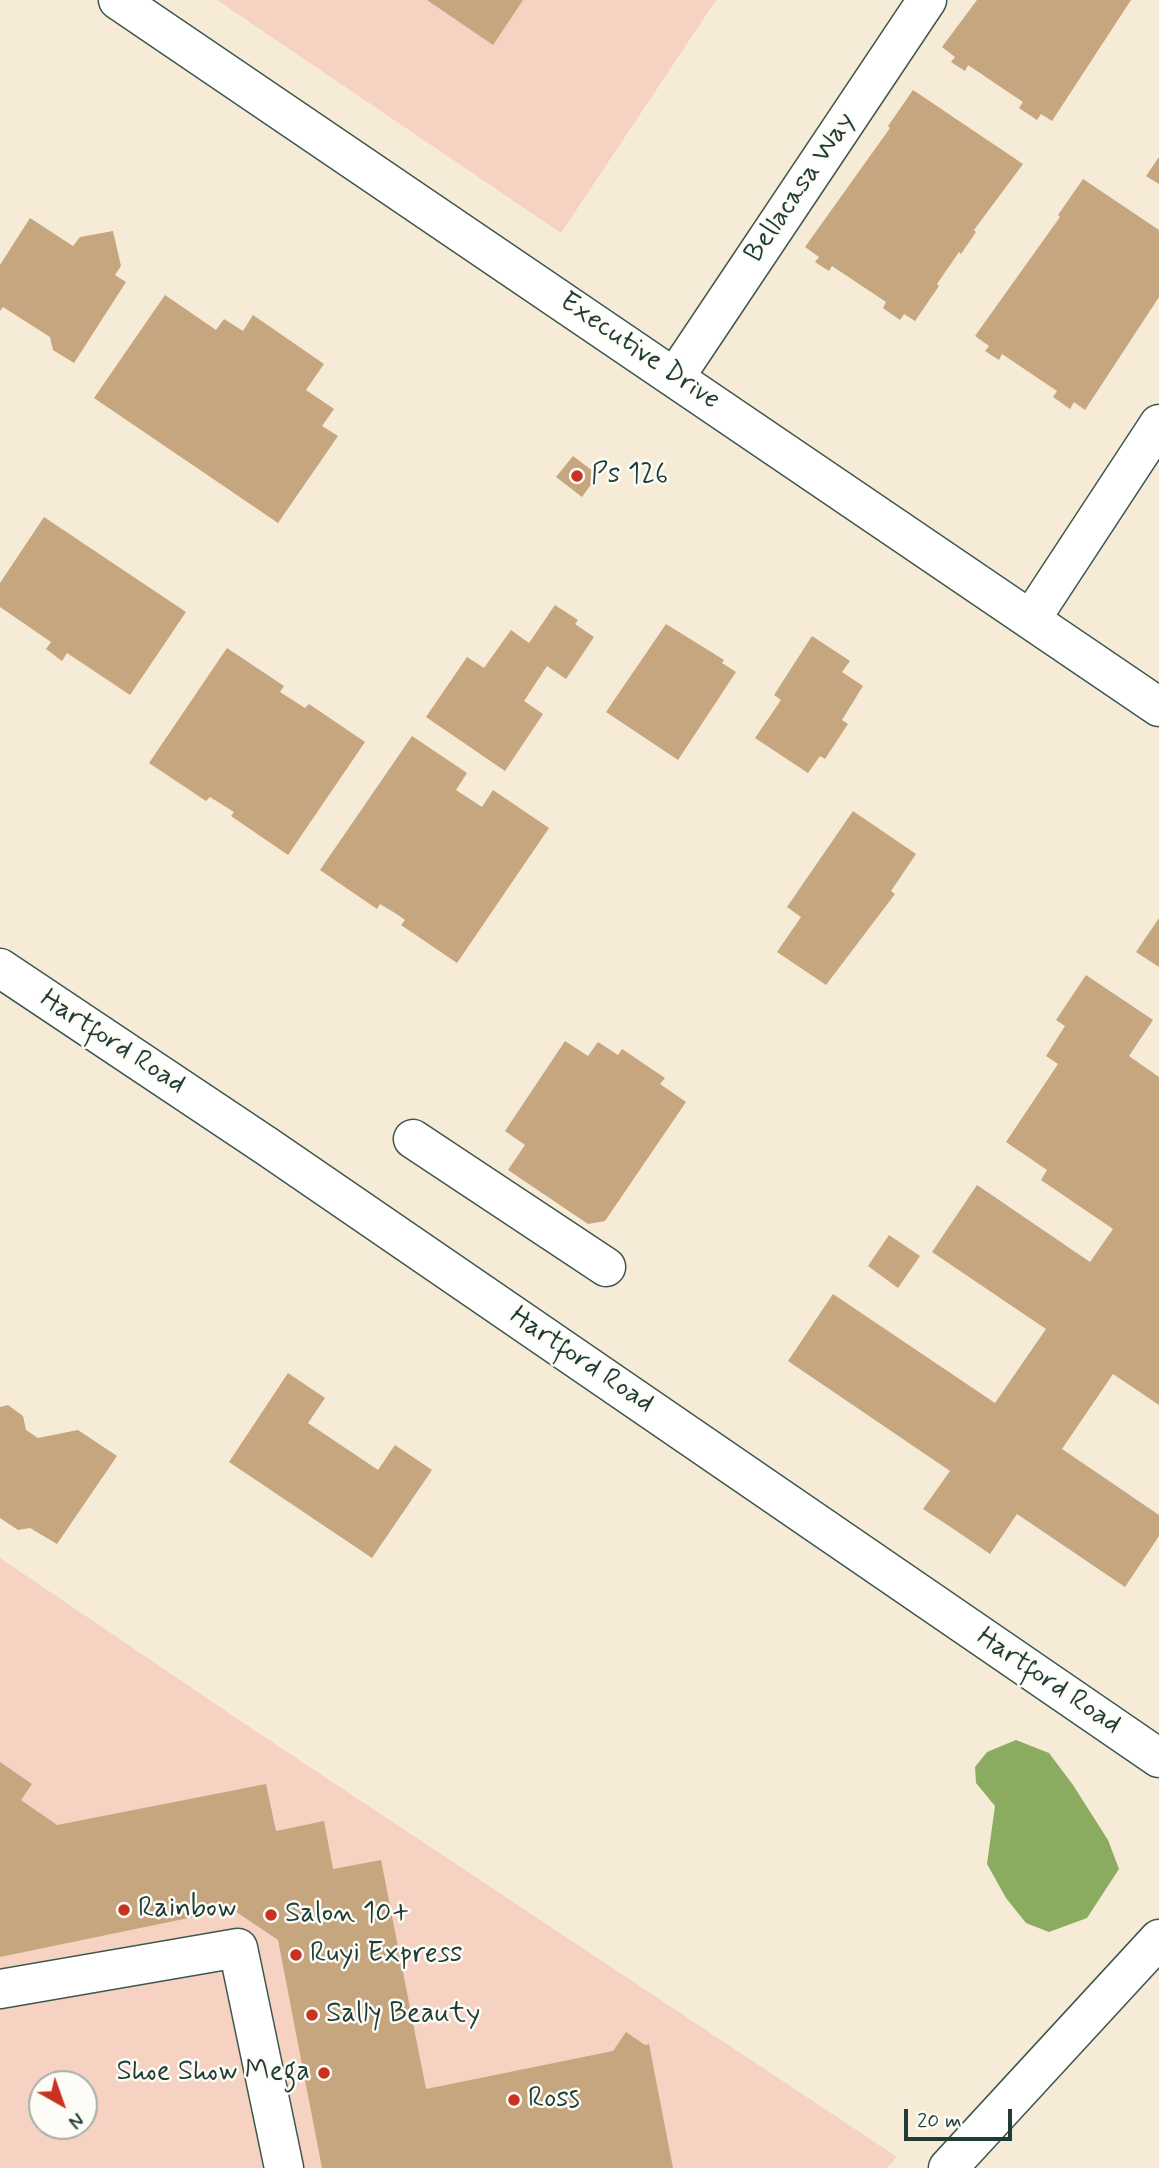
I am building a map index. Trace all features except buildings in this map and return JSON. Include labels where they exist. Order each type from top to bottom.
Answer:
[{"type":"street","name":"Executive Drive","points":[[118,0],[1159,707]]},
{"type":"street","name":"Bellacasa Way","points":[[675,377],[927,0]]},
{"type":"street","points":[[1031,619],[1159,424]]},
{"type":"street","name":"Hartford Road","points":[[0,968],[278,1154],[1159,1758]]},
{"type":"street","points":[[413,1139],[606,1267]]},
{"type":"street","points":[[948,2168],[1159,1938]]},
{"type":"street","points":[[0,1989],[238,1948],[284,2168]]},
{"type":"shaded area","points":[[217,0],[716,0],[561,233]]},
{"type":"shaded area","points":[[0,1558],[897,2157],[887,2168],[0,2168]]},
{"type":"green space","points":[[1016,1740],[1049,1753],[1108,1840],[1119,1869],[1087,1918],[1049,1932],[1026,1923],[1006,1898],[987,1864],[995,1806],[976,1783],[975,1767],[987,1752]]},
{"type":"place","name":"Ps 126","points":[[577,476]]},
{"type":"place","name":"Rainbow","points":[[124,1910]]},
{"type":"place","name":"Salon 10+","points":[[271,1915]]},
{"type":"place","name":"Ruyi Express","points":[[296,1955]]},
{"type":"place","name":"Sally Beauty","points":[[312,2015]]},
{"type":"place","name":"Shoe Show Mega","points":[[324,2073]]},
{"type":"place","name":"Ross","points":[[514,2100]]}]
